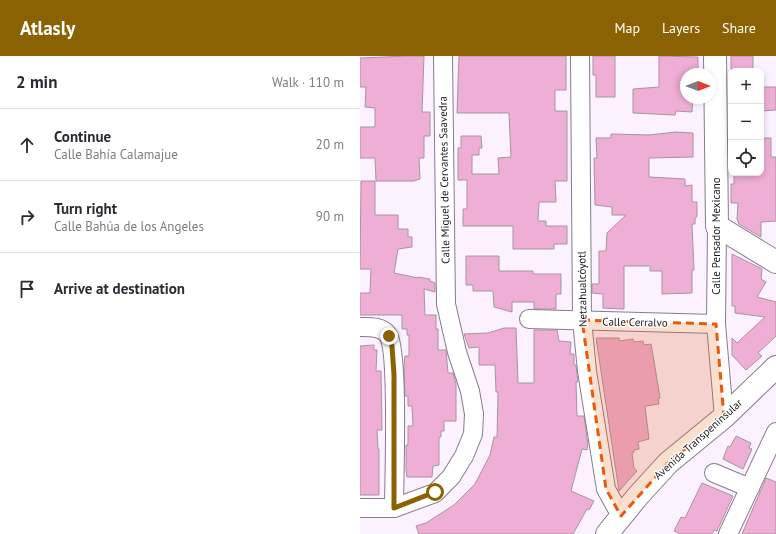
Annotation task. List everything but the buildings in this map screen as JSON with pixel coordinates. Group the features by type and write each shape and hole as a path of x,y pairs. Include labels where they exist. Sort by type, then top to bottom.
{"main road":[{"name":"Calle Pensador Mexicano","path":"715,56 717,226"},
{"path":"717,226 776,262"},
{"name":"Avenida Transpeninsular","path":"607,534 668,463 724,417 776,367"}],"street":[{"name":"Calle Miguel de Cervantes Saavedra","path":"394,508 435,492 451,477 464,456 473,434 474,414 470,391 457,352 446,304 443,56"},
{"name":"Netzahualcóyotl","path":"580,56 582,320 589,385 606,489 621,516"},
{"name":"Calle Pensador Mexicano","path":"717,226 716,324 724,417"},
{"name":"Calle Cerralvo","path":"529,319 716,324"},
{"path":"360,327 374,327 383,330 389,336 392,346 394,375 394,508 360,508"},
{"path":"728,534 776,432"},
{"path":"714,473 750,488"}],"highlighted area":[{"path":"582,320 716,324 724,417 668,463 621,516 606,489"}],"route":[{"path":"389,336 392,346 394,375 394,508 414,502 435,492"}]}
